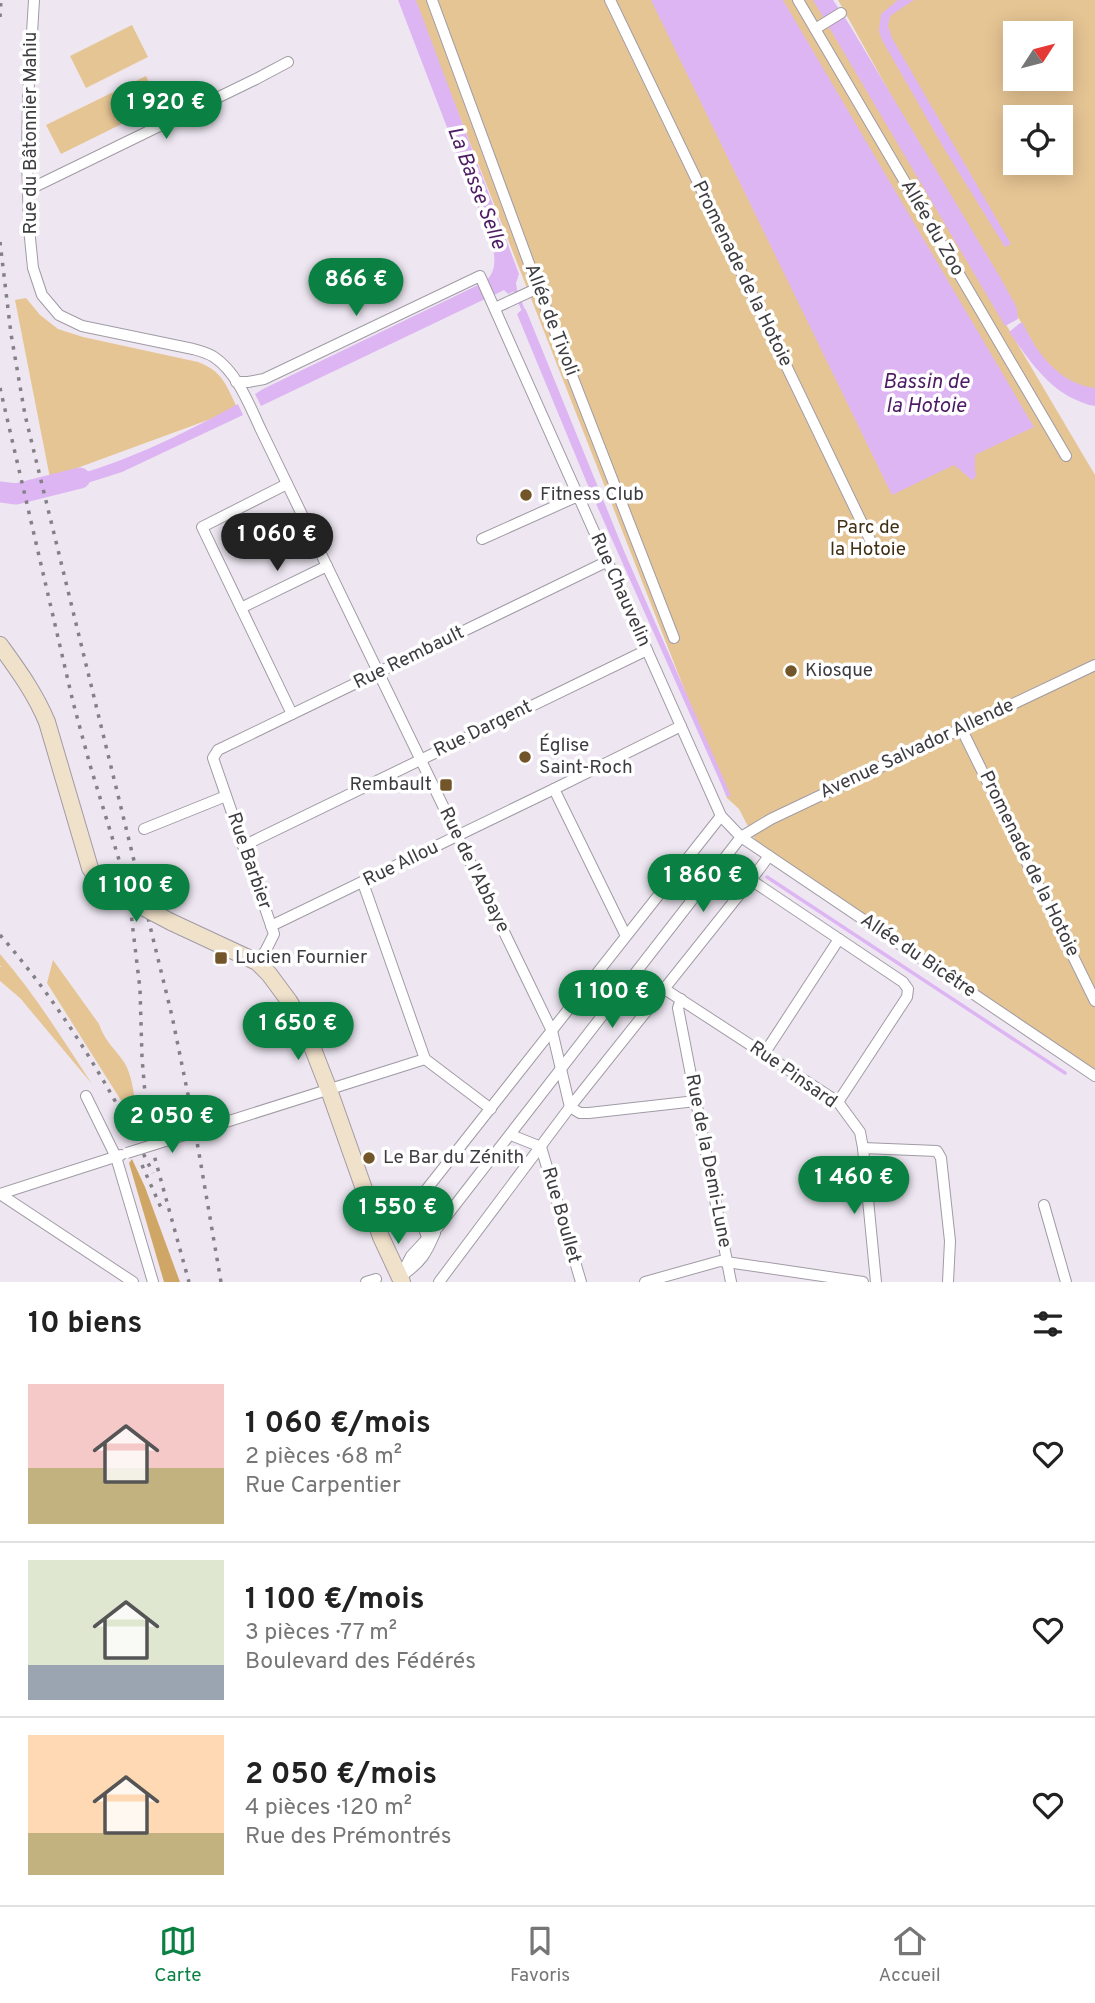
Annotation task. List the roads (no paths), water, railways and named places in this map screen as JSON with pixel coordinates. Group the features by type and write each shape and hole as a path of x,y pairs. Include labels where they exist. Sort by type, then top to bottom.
{"main road":[{"path":"0,645 32,689 40,705 90,868 98,880 118,894 171,922 257,962 289,1001 304,1026 381,1237 400,1280"}],"street":[{"name":"Rue du Bâtonnier Mahiu","path":"34,0 28,99 29,228 33,268 42,295 59,315 82,326 211,355 222,363 236,382"},
{"name":"Allée de Tivoli","path":"432,0 538,288 674,638"},
{"name":"Promenade de la Hotoie","path":"610,0 874,548"},
{"name":"Allée du Zoo","path":"798,0 1066,456"},
{"path":"815,29 841,13"},
{"path":"28,190 288,62"},
{"name":"Rue Chauvelin","path":"236,382 264,379 480,276 721,816 741,836"},
{"path":"493,303 538,288"},
{"name":"Rue de l'Abbaye","path":"236,382 552,1031 570,1107"},
{"path":"287,484 202,527 292,714"},
{"path":"482,539 578,496"},
{"name":"Rue Rembault","path":"213,758 218,750 608,561"},
{"path":"241,608 327,566"},
{"name":"Rue Dargent","path":"243,846 647,650"},
{"name":"Avenue Salvador Allende","path":"741,836 776,816 1095,664"},
{"name":"Rue Allou","path":"271,926 681,726"},
{"name":"Promenade de la Hotoie","path":"961,727 1095,1000"},
{"name":"Rue Barbier","path":"213,758 274,934 257,962"},
{"path":"554,789 626,936"},
{"path":"144,829 226,796"},
{"path":"427,1237 421,1220 411,1209 721,816"},
{"path":"400,1280 411,1256 438,1227 511,1135 741,836"},
{"name":"Allée du Bicêtre","path":"741,836 1095,1076"},
{"path":"439,1282 570,1107 769,856"},
{"path":"751,880 903,982 908,989 906,997 838,1102"},
{"path":"363,883 425,1059 491,1110"},
{"path":"764,1054 839,939"},
{"name":"Rue Pinsard","path":"663,988 838,1102 860,1132 876,1282"},
{"name":"Rue de la Demi-Lune","path":"681,999 678,1008 731,1282"},
{"path":"0,1194 425,1059"},
{"path":"86,1096 122,1155 153,1282"},
{"path":"570,1107 580,1113 589,1113 696,1101"},
{"path":"511,1135 541,1147"},
{"name":"Rue Boullet","path":"541,1147 581,1282"},
{"path":"863,1148 937,1151 941,1158 950,1241 948,1282"},
{"path":"0,1194 132,1282"},
{"path":"1044,1205 1066,1282"},
{"path":"400,1280 425,1256 438,1227"},
{"path":"645,1282 718,1262 863,1282"}],"water":[{"path":"398,0 416,0 519,274 517,290 508,294 504,290 494,295 487,280 494,265 493,247"},
{"name":"Bassin de la Hotoie","path":"651,0 783,0 1034,427 975,455 975,478 972,480 954,465 892,495"},
{"path":"813,0 833,0 849,24 1000,277 1017,308 1018,319 1005,326"},
{"path":"898,0 914,0 890,16 888,26 892,38 1011,244 1005,247 882,40 879,31 881,14"},
{"path":"478,285 485,299 261,406 255,394 263,389"},
{"path":"524,308 624,551 731,796 727,797 589,488 517,314"},
{"path":"1023,323 1042,356 1060,374 1095,388 1095,406 1064,393 1038,370 1009,332"},
{"path":"238,404 243,415 122,472 56,493 53,480 123,459"}],"waterway":[{"path":"514,287 524,312"},
{"name":"La Basse Selle","path":"0,492 16,494 80,478"},
{"path":"767,877 1065,1073"}],"railway":[{"path":"0,17 1,0"},
{"path":"0,242 11,334 25,415 172,1016 221,1282"},
{"path":"0,388 73,702 120,863 131,913 140,989 147,1116 154,1155 189,1282"},
{"path":"0,935 65,1019 120,1110 153,1173"},
{"path":"142,1165 162,1210"}],"place":[{"name":"Fitness Club","path":"526,495"},
{"name":"Kiosque","path":"791,671"},
{"name":"Église Saint-Roch","path":"525,757"},
{"name":"Rembault","path":"446,785"},
{"name":"Lucien Fournier","path":"221,958"},
{"name":"Le Bar du Zénith","path":"369,1158"}],"park label":[{"name":"Parc de la Hotoie","path":"868,539"}]}
